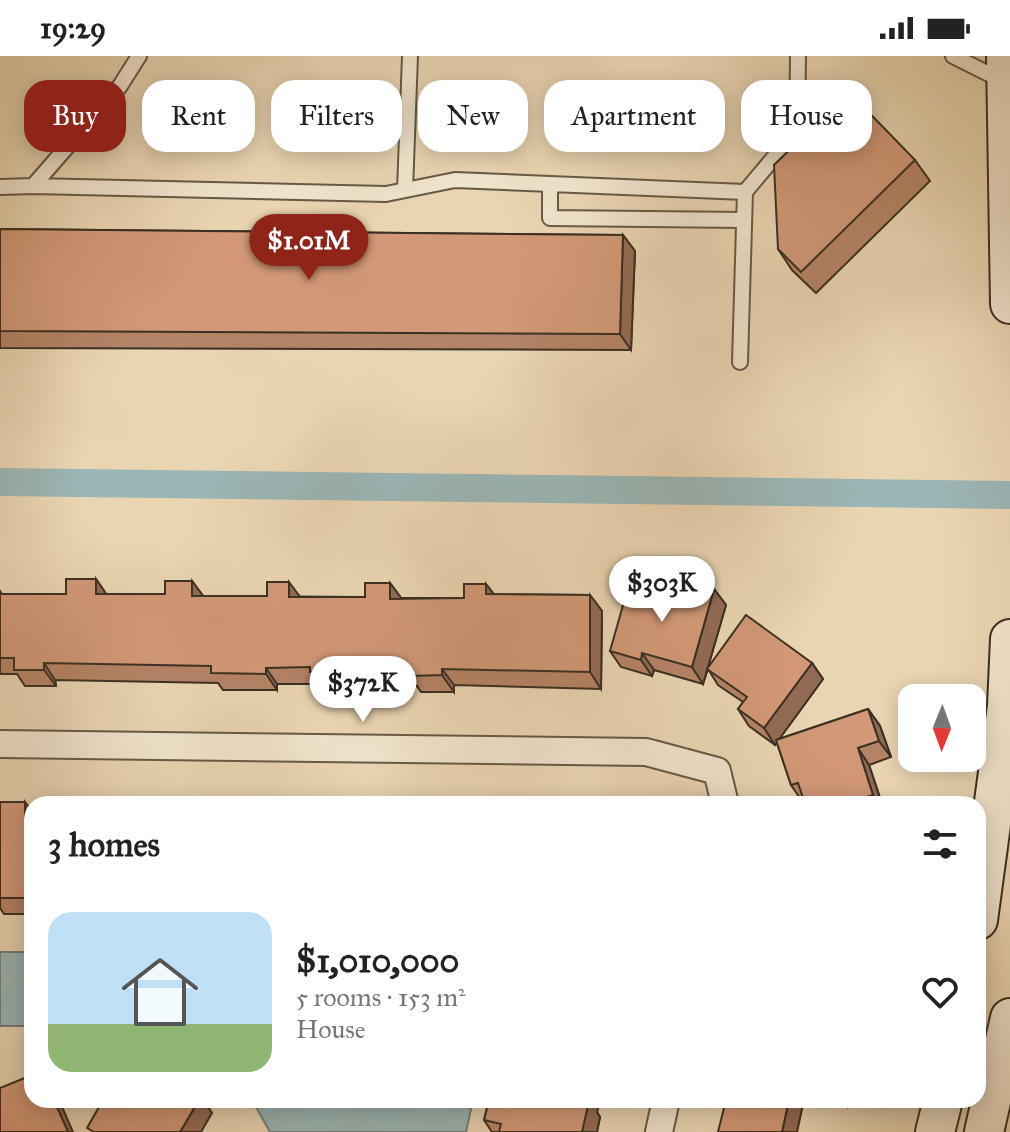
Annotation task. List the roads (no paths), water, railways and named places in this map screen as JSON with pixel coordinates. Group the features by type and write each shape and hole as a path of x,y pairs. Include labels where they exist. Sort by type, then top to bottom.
{"main road":[{"path":"1006,69 1010,304"},
{"path":"986,861 1007,706 1010,639"},
{"path":"984,1132 1010,1018"},
{"path":"935,1132 941,1108"}],"street":[{"path":"0,744 646,752 717,771 723,796"},
{"path":"659,1132 664,1108"}],"lane":[{"path":"33,186 120,86 139,56"},
{"path":"405,190 410,56"},
{"path":"740,362 745,192 797,130 798,56"},
{"path":"953,56 1006,69"},
{"path":"0,187 386,194 455,180 745,192"},
{"path":"550,184 550,218 744,220"}],"water":[{"path":"0,952 24,952 24,1026 0,1026"},
{"path":"256,1108 471,1108 466,1132 270,1132"}],"waterway":[{"path":"0,482 1010,495"}]}
